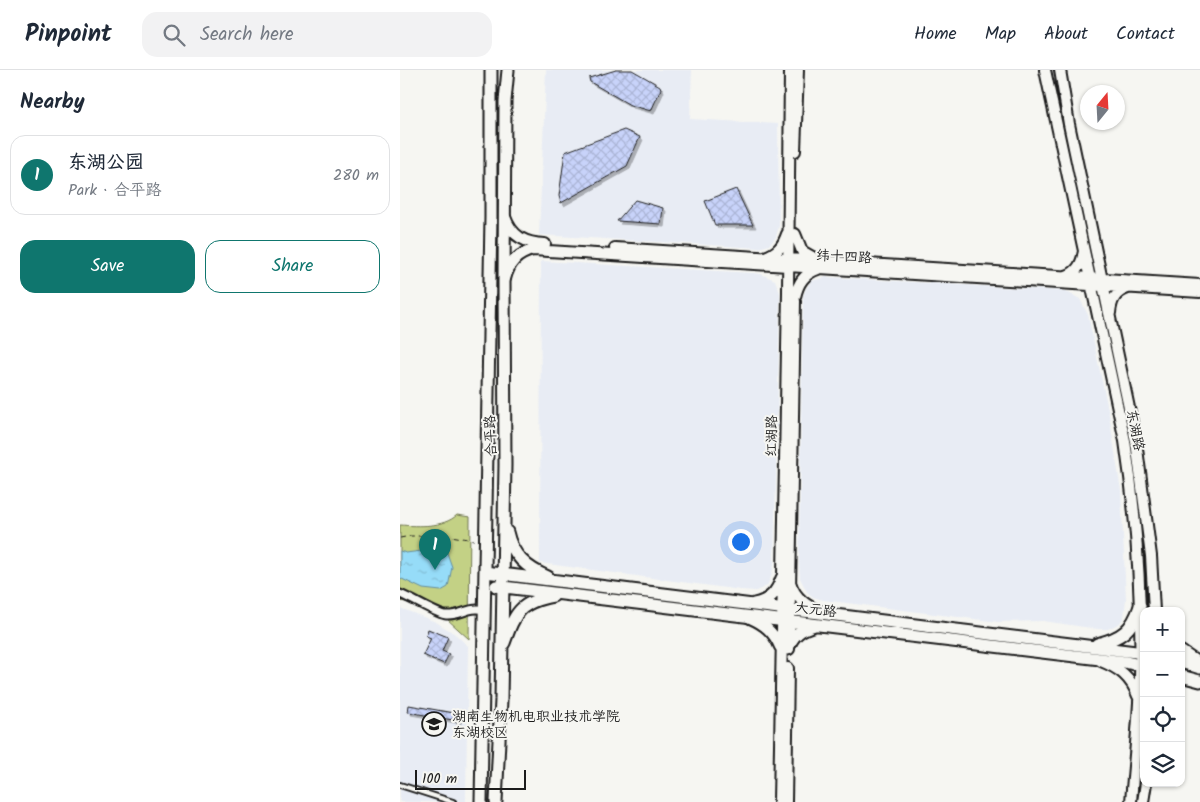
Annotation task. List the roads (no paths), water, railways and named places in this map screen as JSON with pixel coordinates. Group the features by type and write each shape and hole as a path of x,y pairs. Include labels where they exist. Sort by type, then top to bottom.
{"main road":[{"name":"合平路","path":"481,802 491,217 491,70"},
{"name":"合平路","path":"497,799 506,465 504,213 505,101 508,70"},
{"name":"红湖路","path":"786,802 785,615 792,295 790,70"},
{"name":"红湖路","path":"792,230 798,70"},
{"name":"东湖路","path":"1046,70 1125,441 1149,607"},
{"name":"东湖路","path":"1060,70 1069,124 1136,441 1151,556 1149,607"},
{"name":"纬十四路","path":"504,213 514,234 526,242 534,243 762,261 1091,281 1200,292"},
{"path":"792,230 802,251 823,265 805,276 792,295 779,273 762,261 782,246 792,230"},
{"path":"1084,248 1079,268 1070,274 1066,280 1082,290 1097,312"},
{"name":"纬十四路","path":"504,282 510,265 516,257 524,252 533,250 762,261"},
{"path":"1097,258 1110,274 1129,284 1116,295 1111,306 1110,319"},
{"name":"纬十四路","path":"1129,284 1200,285"},
{"path":"504,518 511,546 525,565 563,588"},
{"name":"大元路","path":"485,578 745,616 827,614 1140,652"},
{"path":"750,604 770,598 786,578 803,602 827,614"},
{"name":"大元路","path":"563,588 750,604 823,625 1140,665"},
{"path":"501,652 513,620 519,610 537,599 563,588"},
{"path":"1090,645 1114,639 1124,634 1136,617 1140,615"},
{"path":"745,616 759,622 772,632 785,652 795,635 800,631 807,627 823,625"},
{"name":"红湖路","path":"779,802 785,652"},
{"path":"1182,652 1200,666"},
{"path":"1088,657 1123,673 1131,680 1139,700"},
{"path":"1185,663 1200,666"},
{"path":"1185,677 1200,682"},
{"path":"1185,684 1200,682"},
{"name":"东湖路","path":"1140,688 1140,710"},
{"name":"东湖路","path":"1131,802 1140,727"},
{"path":"1143,802 1145,787"}],"street":[{"path":"400,594 445,615 456,614 472,608 484,610"}],"lane":[{"path":"400,786 453,802"}],"water":[{"path":"446,550 452,567 448,587 441,591 423,589 400,578 400,551 406,553"}],"place":[{"name":"东湖公园","path":"435,570"},
{"name":"湖南生物机电职业技术学院 东湖校区","path":"434,724"}]}
